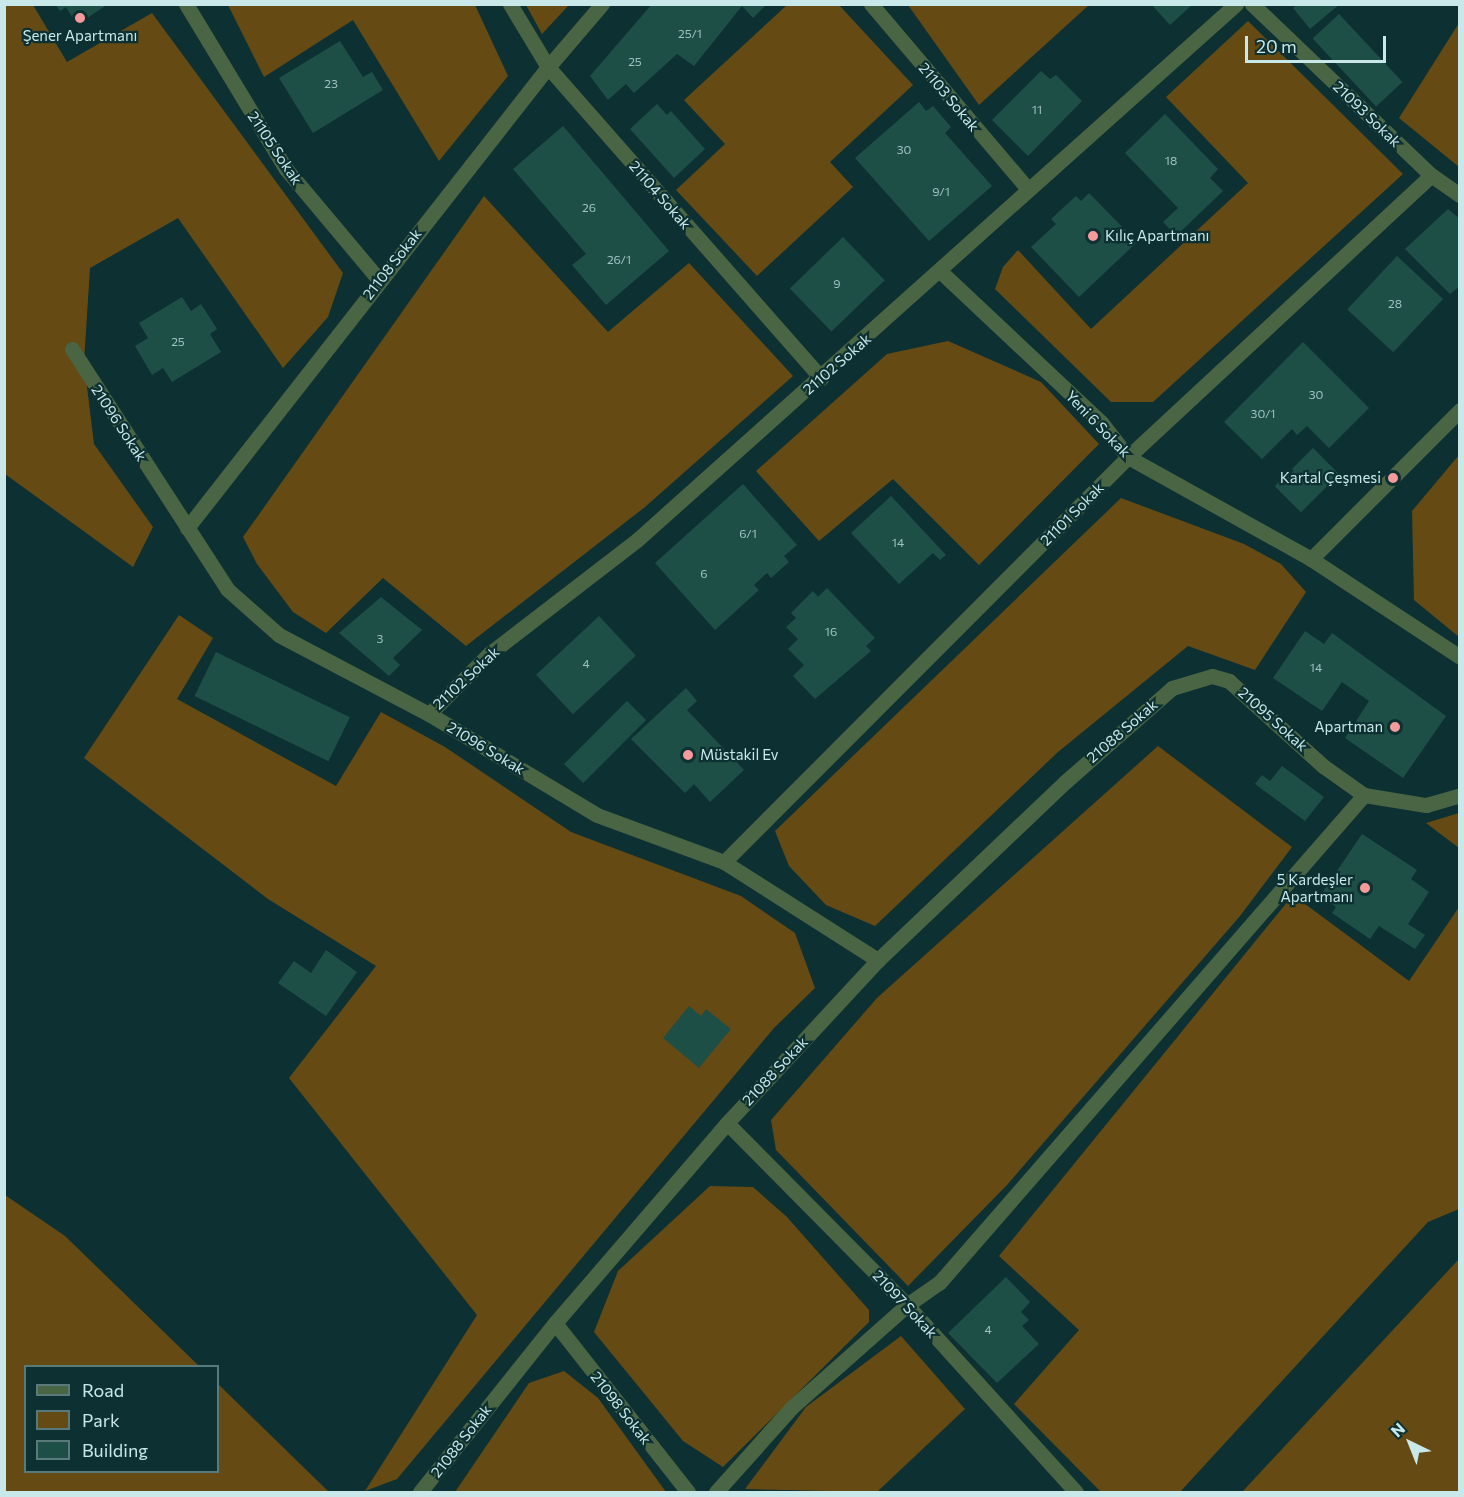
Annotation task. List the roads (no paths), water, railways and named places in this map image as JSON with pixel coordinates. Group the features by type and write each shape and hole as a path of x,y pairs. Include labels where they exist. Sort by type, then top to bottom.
{"street":[{"name":"21105 Sokak","path":"186,4 286,169 380,280"},
{"name":"21104 Sokak","path":"510,4 548,67 821,378"},
{"name":"21108 Sokak","path":"187,528 548,67 602,4"},
{"name":"21103 Sokak","path":"871,4 1028,189"},
{"name":"21102 Sokak","path":"429,714 489,654 637,540 941,272 1028,189 1236,4"},
{"name":"21093 Sokak","path":"1252,4 1431,176 1460,195"},
{"name":"21101 Sokak","path":"724,862 1128,457 1431,176"},
{"name":"Yeni 6 Sokak","path":"941,272 1101,422 1128,457 1311,559 1460,657"},
{"name":"21096 Sokak","path":"72,349 226,589 279,635 429,714 597,815 724,862 878,960"},
{"path":"1311,559 1460,410"},
{"name":"21095 Sokak","path":"1172,688 1212,676 1229,681 1323,766 1364,795"},
{"name":"21088 Sokak","path":"420,1492 555,1323 727,1123 878,960 1065,782 1172,688"},
{"path":"716,1492 791,1408 907,1305 939,1283 1364,795 1426,805 1460,795"},
{"name":"21097 Sokak","path":"727,1123 907,1305 1076,1492"},
{"name":"21098 Sokak","path":"555,1323 688,1492"}],"place":[{"name":"Şener Apartmanı","path":"80,18"},
{"name":"Kılıç Apartmanı","path":"1093,236"},
{"name":"Kartal Çeşmesi","path":"1393,478"},
{"name":"Apartman","path":"1395,727"},
{"name":"Müstakil Ev","path":"688,755"},
{"name":"5 Kardeşler Apartmanı","path":"1365,888"}]}
